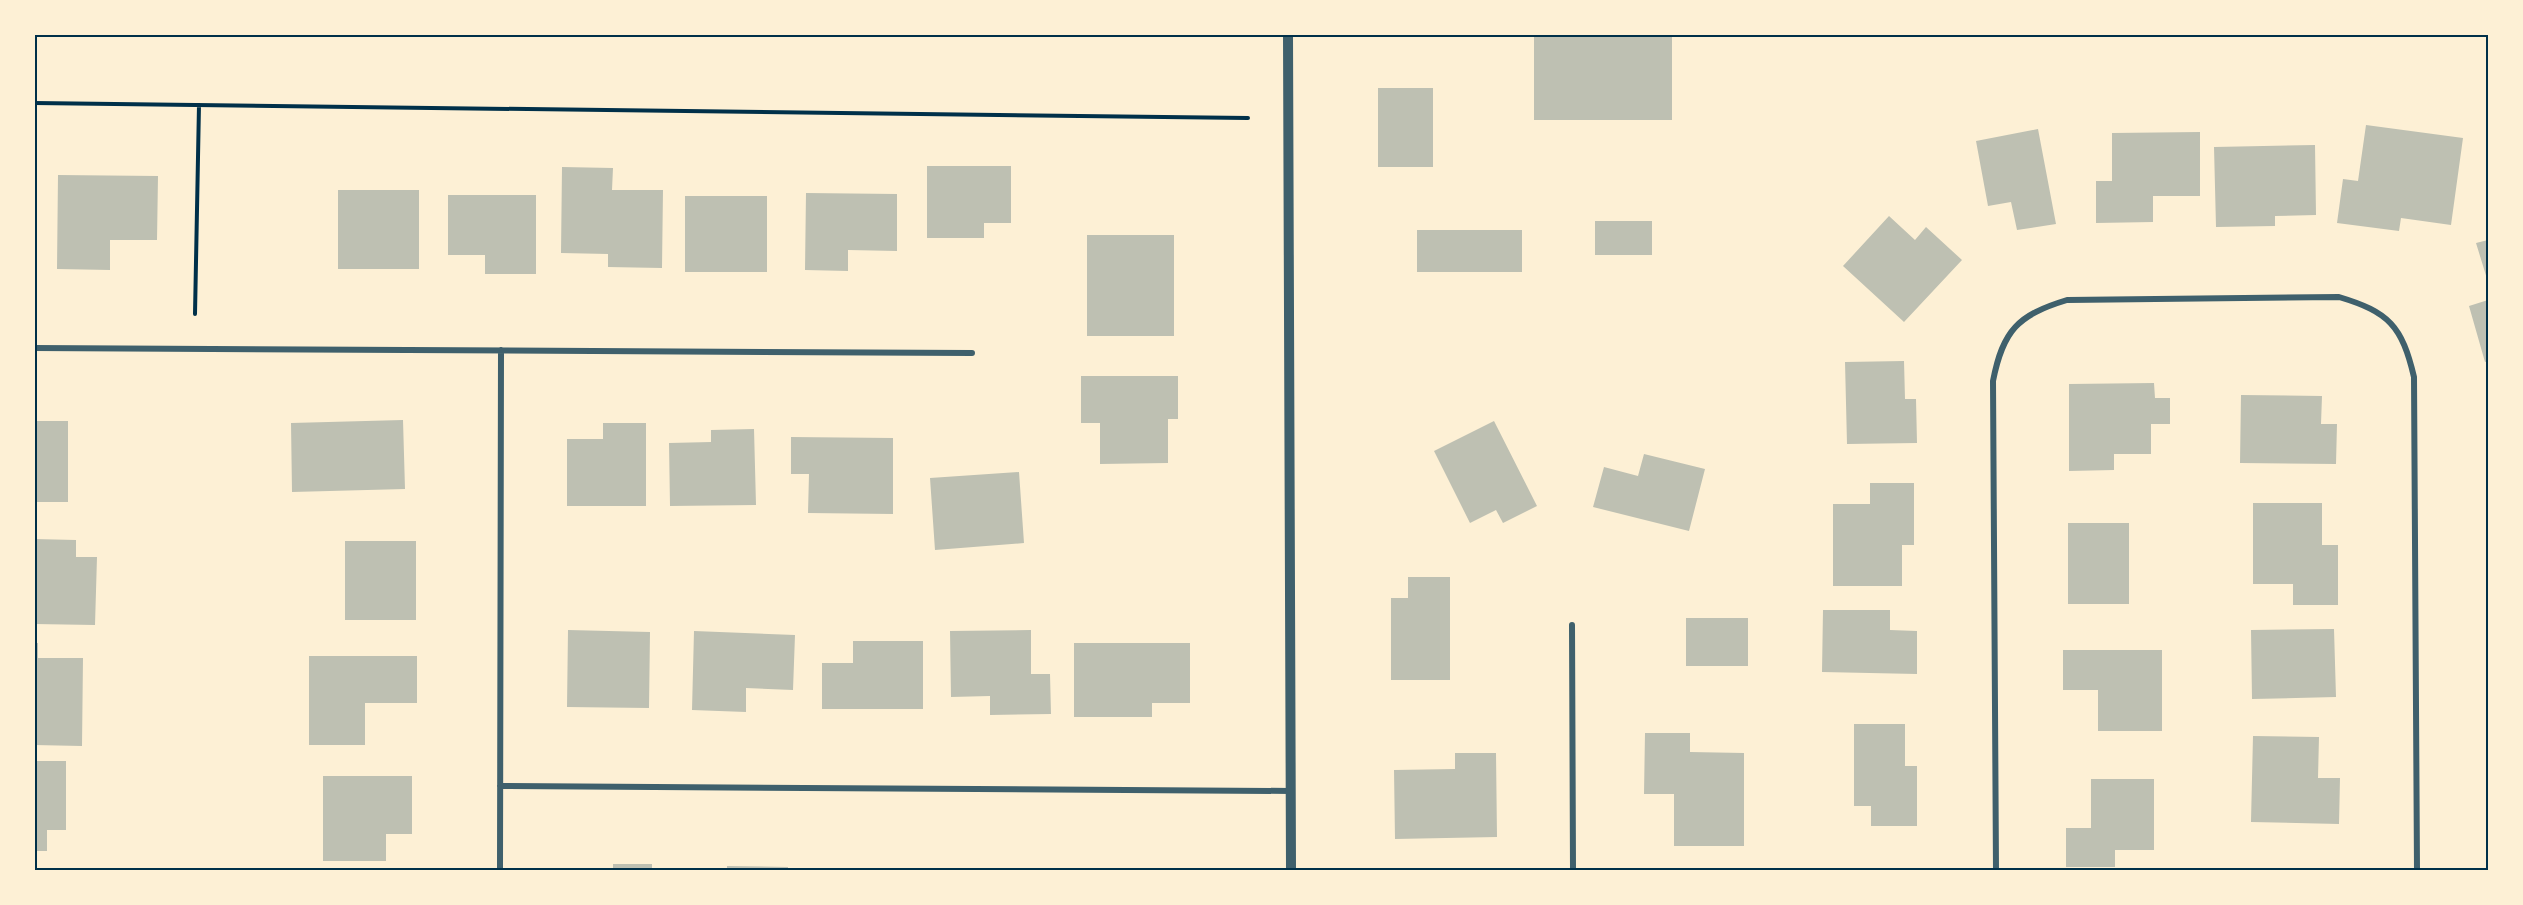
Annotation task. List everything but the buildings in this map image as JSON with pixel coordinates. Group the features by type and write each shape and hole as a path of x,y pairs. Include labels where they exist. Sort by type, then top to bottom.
{"street":[{"path":"1288,34 1291,870"},
{"path":"1996,870 1993,381 1998,354 2011,330 2038,309 2067,300 2339,297 2368,306 2392,323 2408,350 2414,377 2417,870"},
{"path":"34,348 972,353"},
{"path":"500,870 501,350"},
{"path":"1572,626 1574,870"},
{"path":"500,786 1291,791"}],"path":[{"path":"34,103 1248,118"},
{"path":"195,314 199,105"}]}
